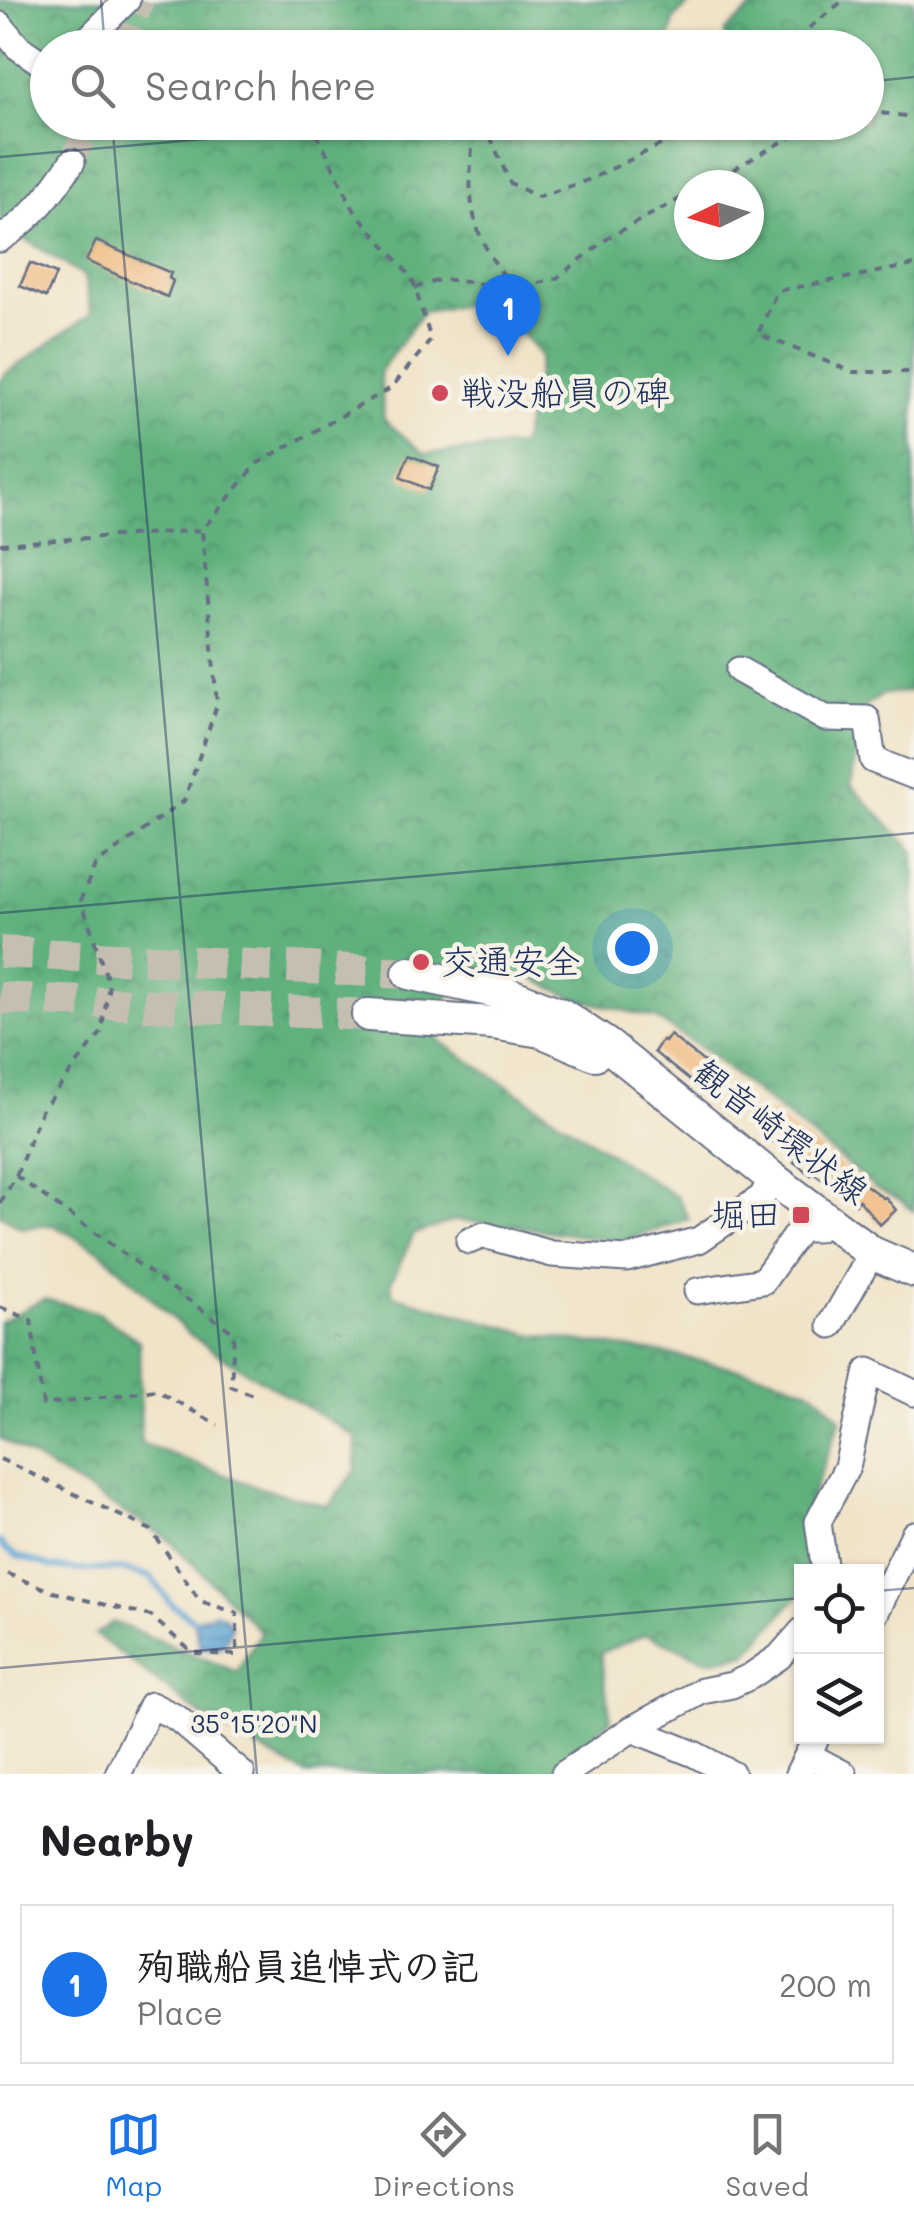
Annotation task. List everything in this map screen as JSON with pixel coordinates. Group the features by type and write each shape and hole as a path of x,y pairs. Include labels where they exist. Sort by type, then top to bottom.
{"main road":[{"name":"観音崎環状線","path":"409,973 508,994 562,1015 607,1044 772,1178 872,1252 914,1271"},
{"name":"観音崎環状線","path":"368,1016 493,1023 541,1031 653,1082"}],"street":[{"path":"97,30 127,0"},
{"path":"0,25 18,48 30,56"},
{"path":"0,239 47,199 72,162"},
{"path":"739,670 825,718 866,719 872,760 914,776"},
{"path":"469,1241 484,1235 552,1254 628,1259 699,1240 762,1197 772,1178"},
{"path":"698,1290 763,1281 800,1228 817,1229 825,1217"},
{"path":"831,1325 872,1252"},
{"path":"824,1564 818,1522 847,1467 868,1371 914,1392"},
{"path":"884,1596 914,1534"},
{"path":"564,1774 632,1729 702,1691 732,1685 751,1676 779,1657 794,1640"},
{"path":"118,1774 150,1705 176,1718 233,1771"},
{"path":"632,1729 689,1764 732,1774"},
{"path":"808,1755 844,1774"}],"path":[{"path":"806,30 844,0"},
{"path":"884,113 914,117"},
{"path":"0,1203 16,1176 41,1111 101,1033 109,985 81,899 96,864 184,801 217,705 202,530 258,463 391,388 431,340 412,278 354,210 320,140"},
{"path":"473,140 470,205 480,241 515,289"},
{"path":"492,140 510,183 538,198 590,179 670,140"},
{"path":"732,170 787,140"},
{"path":"415,288 442,279 477,283 503,293 558,278 611,236 674,202"},
{"path":"914,265 777,291 758,334 853,372 914,372"},
{"path":"0,544 202,530"},
{"path":"16,1176 234,1333 231,1386 256,1396"},
{"path":"0,1307 31,1320 44,1405 156,1390 218,1425"},
{"path":"0,1459 151,1530 200,1601 237,1613 237,1655 193,1653 151,1616 53,1592 0,1571"}],"green space":[{"path":"0,0 694,0 675,17 671,30 30,30 30,140 884,140 884,30 726,30 762,0 914,0 914,691 883,694 863,709 851,786 914,851 914,1211 877,1189 708,1053 655,1018 574,998 528,976 455,971 438,1040 678,1198 689,1219 621,1242 456,1220 414,1234 391,1282 393,1295 533,1335 663,1353 768,1375 814,1391 841,1419 809,1504 806,1564 794,1564 794,1601 747,1654 708,1661 646,1634 600,1653 611,1720 550,1774 305,1774 206,1719 95,1634 113,1622 237,1672 261,1632 168,1539 0,1438 0,1322 44,1299 96,1312 139,1341 141,1443 257,1487 328,1506 356,1470 356,1437 188,1333 102,1252 53,1225 21,1228 0,1214 0,384 5,374 91,314 84,276 26,240 0,238","holes":["494,299 541,357 521,446 425,454 384,420 380,371 423,312"]}],"water":[{"path":"215,1612 226,1617 231,1627 227,1640 220,1648 200,1648 194,1620"}],"building":[{"path":"96,241 171,273 169,278 173,281 167,297 86,261"},
{"path":"30,263 56,274 46,297 20,286"},
{"path":"409,455 439,467 429,490 400,477"},
{"path":"670,1035 709,1066 694,1084 654,1052"},
{"path":"770,1112 885,1197 896,1210 880,1225 859,1200 856,1204 794,1162 797,1159 763,1134 765,1131 759,1126"}],"waterway":[{"path":"0,1542 17,1556 52,1567 120,1569 151,1577 171,1604 194,1620"}],"tunnel":[{"path":"130,30 142,0"},
{"path":"72,162 81,140"},
{"path":"0,952 409,973"},
{"path":"0,998 368,1015"}],"place":[{"name":"殉職船員追悼式の記","path":"508,356"},
{"name":"戦没船員の碑","path":"440,393"},
{"name":"交通安全","path":"421,962"},
{"name":"堀田","path":"801,1215"}]}
